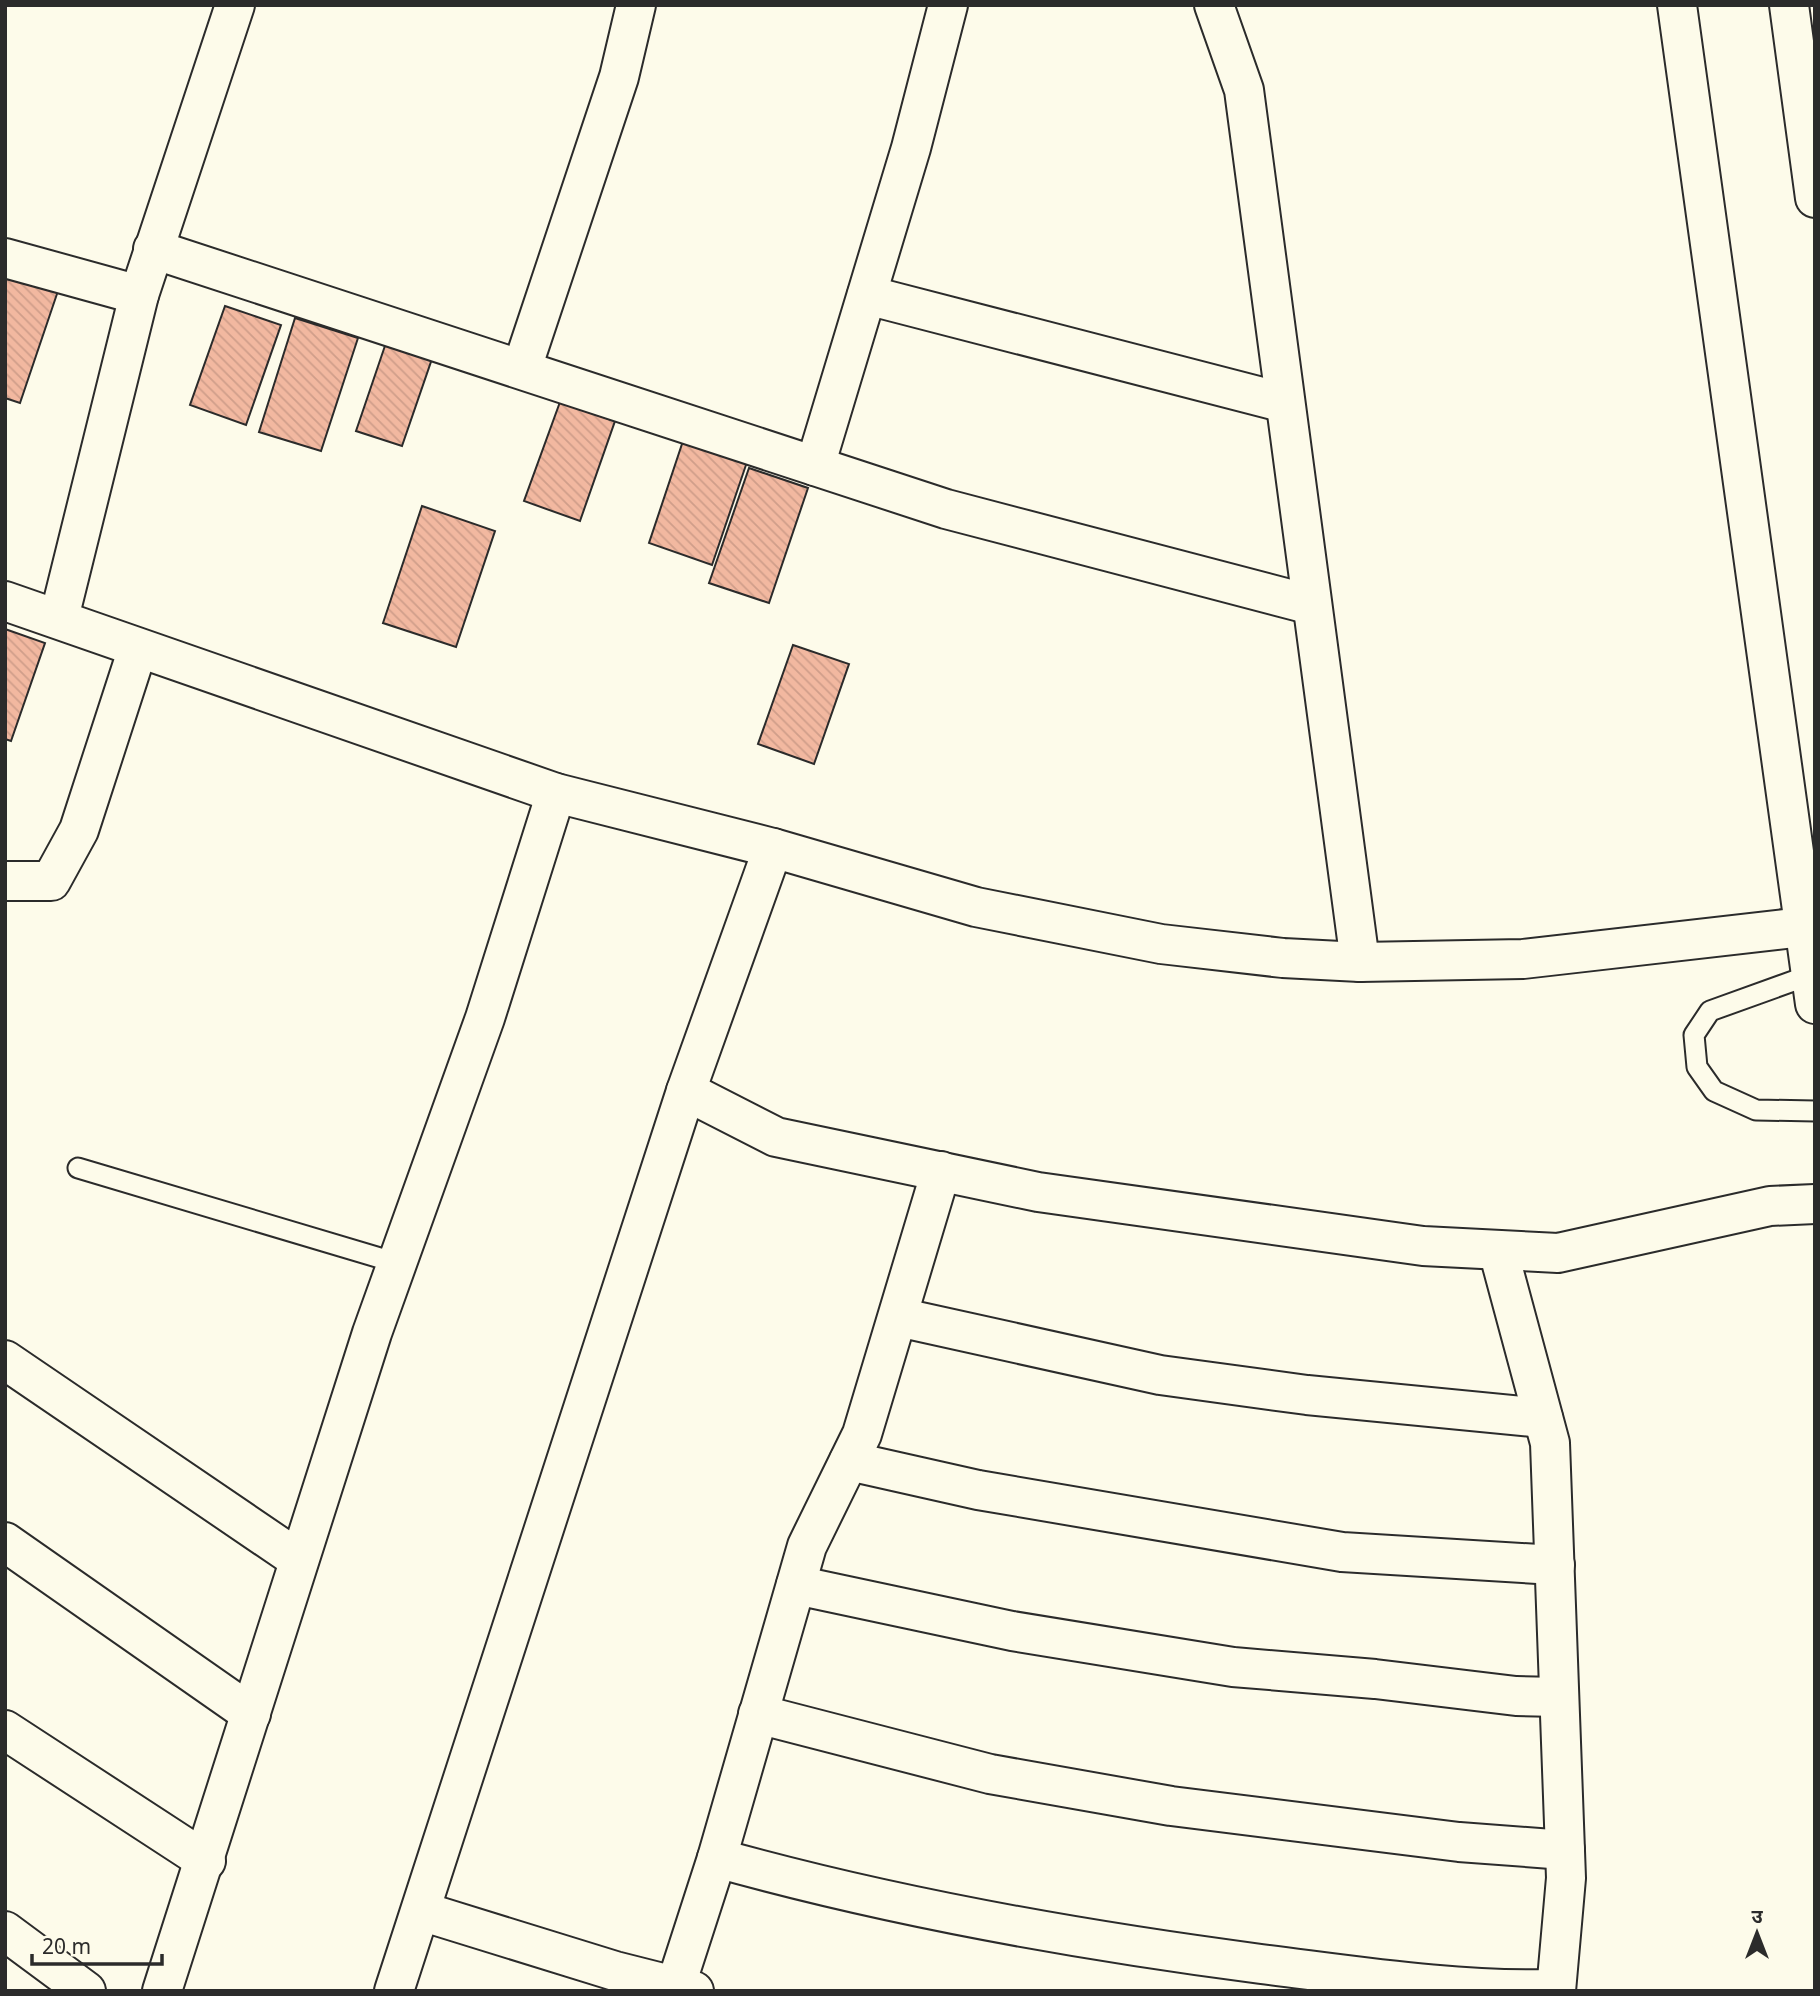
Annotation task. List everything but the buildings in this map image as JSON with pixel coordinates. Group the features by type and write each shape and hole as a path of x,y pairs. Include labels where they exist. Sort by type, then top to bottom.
{"street":[{"path":"59,618 139,295 235,5"},
{"path":"522,368 619,77 636,5"},
{"path":"816,466 911,148 948,5"},
{"path":"1214,5 1244,90 1360,962"},
{"path":"1677,5 1812,990"},
{"path":"1798,14 1813,174"},
{"path":"153,249 946,509 1312,605"},
{"path":"5,258 139,295"},
{"path":"867,295 1285,403"},
{"path":"5,601 556,793 773,848 976,907 1161,944 1283,958 1360,962 1523,959 1802,927"},
{"path":"5,881 51,881 79,830 138,648"},
{"path":"162,1991 206,1861 299,1560 397,1263 485,1018 556,793"},
{"path":"394,1991 686,1091 773,848"},
{"path":"686,1091 776,1137 1038,1192 1409,1244 1558,1252 1770,1206 1815,1204"},
{"path":"421,1911 682,1989 807,1546 862,1434 941,1171"},
{"path":"717,1858 818,1886 1093,1942 1321,1972 1514,1990 1556,1990 1565,1850 1550,1443 1498,1250"},
{"path":"898,1317 1160,1376 1333,1398 1543,1418"},
{"path":"5,1360 299,1560"},
{"path":"849,1461 978,1490 1342,1552 1555,1565"},
{"path":"5,1542 251,1714"},
{"path":"796,1585 1012,1631 1220,1665 1375,1679 1516,1696 1559,1697"},
{"path":"758,1714 990,1774 1171,1806 1458,1842 1565,1850"},
{"path":"5,1730 206,1861"},
{"path":"5,1931 86,1991"}],"lane":[{"path":"1812,990 1710,1011 1695,1035 1697,1067 1714,1091 1756,1110 1815,1111"},
{"path":"78,1168 397,1263"}]}
